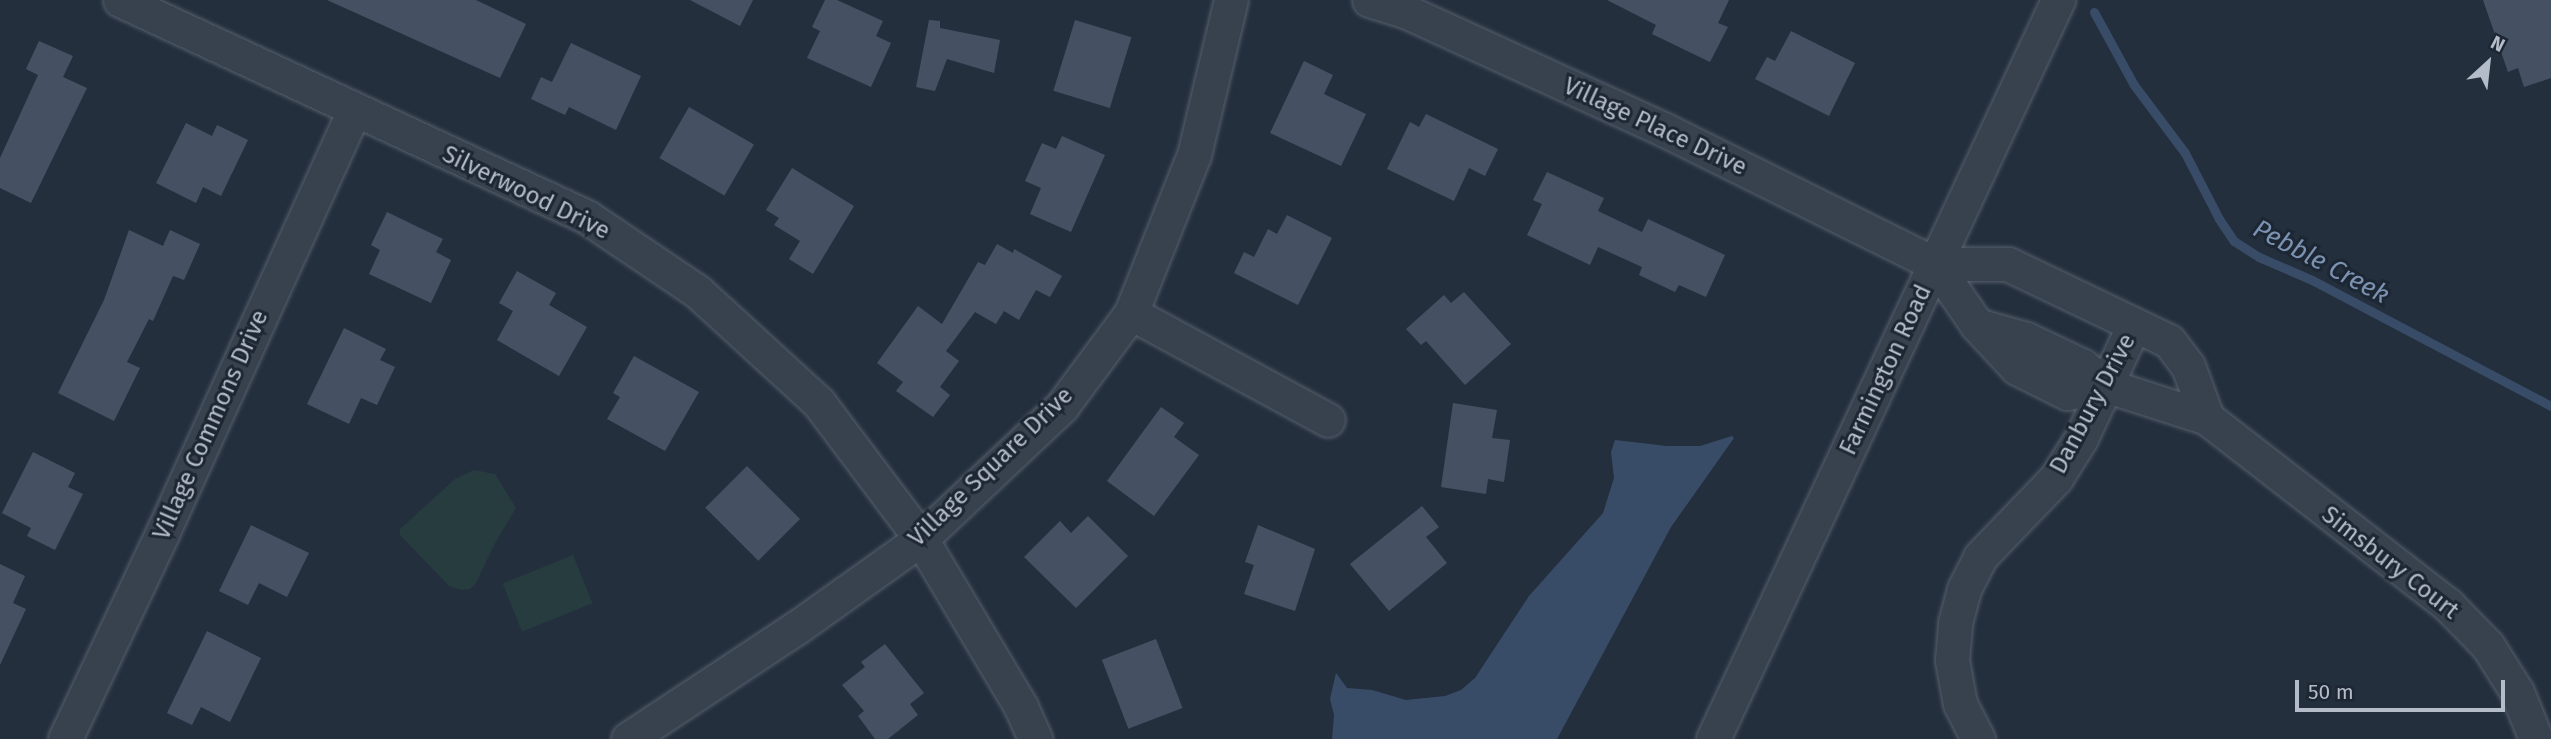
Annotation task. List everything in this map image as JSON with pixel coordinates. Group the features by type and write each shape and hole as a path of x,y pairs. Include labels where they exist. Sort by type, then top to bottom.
{"street":[{"name":"Silverwood Drive","path":"120,0 587,217 698,292 818,403 921,538 1021,707 1035,739"},
{"name":"Village Square Drive","path":"628,739 796,628 921,538 1062,406 1131,313 1194,155 1231,0"},
{"name":"Village Place Drive","path":"1369,0 1405,11 1665,130 1935,264"},
{"name":"Farmington Road","path":"1713,739 2058,0"},
{"name":"Village Commons Drive","path":"65,739 161,536 355,110"},
{"path":"1935,264 2008,264 2169,341 2188,366 2207,418"},
{"name":"Simsbury Court","path":"1935,264 1977,325 2017,368 2067,393 2105,385 2207,418 2448,605 2488,646 2517,692 2536,739"},
{"path":"1131,313 1328,421"},
{"name":"Danbury Drive","path":"1978,739 1960,704 1952,660 1955,623 1964,589 1980,557 2056,478 2081,438 2134,325"}],"green space":[{"path":"474,470 495,474 516,508 476,583 470,589 461,590 449,586 400,535 400,529 455,479"},
{"path":"573,555 592,603 522,632 503,583"}],"water":[{"path":"1732,436 1734,438 1671,527 1557,739 1332,739 1334,715 1330,699 1336,673 1347,688 1372,690 1406,700 1445,696 1461,690 1475,678 1529,596 1603,513 1614,478 1611,452 1615,440 1667,446 1700,446"}],"building":[{"path":"327,0 476,0 526,24 500,78"},
{"path":"690,0 753,0 740,26"},
{"path":"825,0 837,0 883,21 876,36 891,43 871,87 807,58 820,31 812,27"},
{"path":"1607,0 1729,0 1718,23 1728,27 1710,62 1652,34 1656,25"},
{"path":"2483,0 2551,0 2551,78 2524,87 2518,68 2508,72"},
{"path":"929,20 940,21 940,28 1000,40 994,73 947,59 935,91 916,87"},
{"path":"1075,20 1131,37 1110,108 1053,91"},
{"path":"1791,31 1855,63 1829,116 1755,79 1767,57 1775,61"},
{"path":"39,41 73,56 63,77 87,88 31,203 0,188 0,158 38,75 26,69"},
{"path":"571,43 641,76 616,130 569,107 565,115 531,99 541,77 552,82"},
{"path":"1304,61 1333,75 1324,94 1366,114 1341,166 1270,133"},
{"path":"689,107 754,144 724,196 660,158"},
{"path":"1426,114 1498,149 1485,176 1469,168 1454,201 1387,169 1410,122 1419,127"},
{"path":"186,123 212,136 217,125 248,140 221,196 203,187 196,203 156,183"},
{"path":"1062,136 1105,155 1071,232 1030,214 1041,188 1025,181 1042,143 1056,149"},
{"path":"792,168 854,206 813,274 789,259 800,241 774,225 779,218 766,210"},
{"path":"1547,172 1604,198 1598,211 1642,232 1648,219 1725,255 1706,297 1679,285 1675,292 1639,275 1642,267 1598,247 1590,265 1527,235 1542,204 1533,200"},
{"path":"387,212 443,239 436,252 451,260 431,303 369,274 380,250 371,245"},
{"path":"1287,215 1332,238 1298,305 1234,273 1244,252 1254,257 1268,229 1277,234"},
{"path":"129,230 163,246 170,230 200,244 184,280 173,276 153,321 149,319 127,362 140,368 114,421 58,393 104,300"},
{"path":"997,244 1013,253 1014,249 1062,276 1050,297 1036,290 1019,320 1004,311 996,324 975,312 946,351 959,361 940,387 950,395 933,417 896,391 903,382 877,363 918,306 942,324 978,262 985,265"},
{"path":"517,271 556,293 549,305 587,327 559,376 497,340 513,311 499,303"},
{"path":"1464,292 1511,344 1465,385 1426,341 1421,345 1406,329 1444,295 1451,303"},
{"path":"344,328 386,349 380,360 395,367 377,405 361,398 349,424 307,404"},
{"path":"634,356 699,392 665,451 607,419 620,397 613,393"},
{"path":"1453,403 1497,410 1492,438 1510,440 1504,482 1488,479 1486,494 1441,487"},
{"path":"1161,407 1184,423 1174,437 1199,455 1154,516 1107,481"},
{"path":"33,452 75,473 68,487 83,494 55,550 27,536 31,528 2,513"},
{"path":"747,466 800,519 758,561 705,508"},
{"path":"1422,506 1439,527 1426,537 1447,563 1389,611 1350,564"},
{"path":"1088,516 1128,556 1076,608 1024,557 1060,521 1071,533"},
{"path":"251,525 309,553 287,597 259,583 248,605 219,591"},
{"path":"1258,525 1315,549 1295,611 1244,594 1254,565 1245,562"},
{"path":"0,564 25,576 13,603 26,609 0,665"},
{"path":"207,631 261,658 230,722 201,707 192,725 167,713"},
{"path":"1156,639 1183,708 1128,729 1102,660"},
{"path":"885,644 924,693 910,704 918,715 888,739 875,739 858,716 864,711 842,685 865,667 861,662"}],"waterway":[{"name":"Pebble Creek","path":"2094,12 2134,85 2185,153 2219,219 2234,241 2259,257 2312,280 2551,406"}]}
